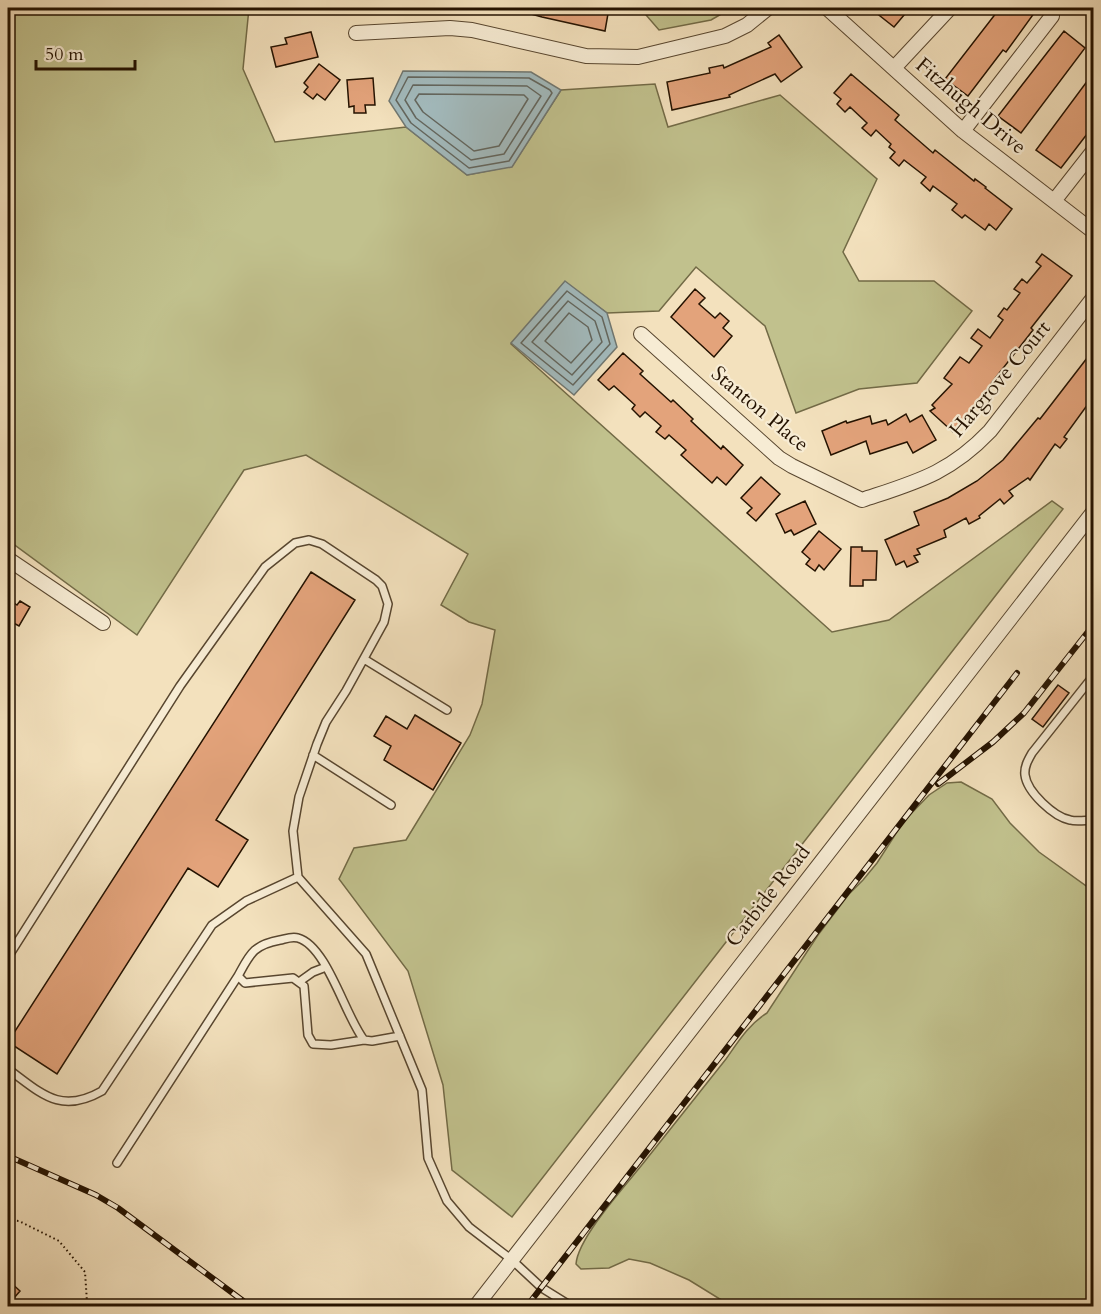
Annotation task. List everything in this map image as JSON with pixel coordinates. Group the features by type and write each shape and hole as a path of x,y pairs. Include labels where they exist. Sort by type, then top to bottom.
{"street":[{"path":"356,33 450,28 472,30 586,56 638,57 725,36 747,25 768,8"},
{"name":"Fitzhugh Drive","path":"827,8 963,131 1094,232"},
{"path":"894,68 950,8"},
{"path":"963,131 1052,16"},
{"path":"1054,201 1094,150"},
{"name":"Hargrove Court","path":"862,500 925,479 972,451 1094,297"},
{"name":"Stanton Place","path":"642,334 779,458 862,500"},
{"name":"Carbide Road","path":"476,1306 1094,511"},
{"path":"8,559 103,623"}],"lane":[{"path":"8,957 180,686 266,567 295,543 309,540 322,544 376,580 382,586 388,604 384,622 327,722 313,754 299,797 293,831 298,877 366,954 422,1090 428,1158 447,1201 469,1227 512,1260 542,1288 571,1306"},
{"path":"364,659 447,710"},
{"path":"1094,675 1032,753 1024,774 1029,789 1055,813 1069,820 1094,820"},
{"path":"313,754 391,805"},
{"path":"8,1069 50,1099 67,1102 86,1100 102,1091 212,925 246,901 298,877"},
{"path":"117,1163 238,976 251,952 264,943 296,937 309,943 326,967 364,1040"},
{"path":"299,982 313,972 326,967"},
{"path":"238,976 245,983 293,978 304,986 308,1035 314,1044 331,1045 400,1036"}],"path":[{"path":"8,1220 20,1221 59,1241 85,1272 87,1302 85,1306"}],"green space":[{"path":"21,8 249,8 243,69 275,142 406,127 467,175 512,166 561,90 655,84 668,127 780,95 877,179 843,252 859,281 934,281 972,311 917,383 859,389 796,413 765,326 696,267 659,311 607,313 565,282 511,344 832,632 889,620 1052,501 1063,509 512,1217 452,1170 443,1085 408,971 339,879 354,848 406,840 470,735 482,704 495,630 469,622 441,605 468,554 306,455 244,470 137,635 8,540 8,20"},
{"path":"640,8 732,8 711,20 659,30"},
{"path":"961,782 992,799 1010,823 1039,852 1093,891 1093,1306 731,1306 689,1280 650,1263 629,1259 609,1268 581,1269 576,1264 579,1253 594,1226 744,1034 767,1013 818,935 849,894 877,863 904,821 929,795 947,783"}],"water":[{"path":"403,71 531,72 561,90 512,167 467,175 406,127 389,101"},
{"path":"565,281 607,313 617,347 574,395 511,343"}],"building":[{"path":"521,8 609,8 605,31 520,11"},
{"path":"870,8 910,8 894,27"},
{"path":"1000,8 1030,8 1035,12 1006,52 1003,50 968,96 945,79"},
{"path":"1064,31 1085,48 1021,133 998,116"},
{"path":"311,32 318,57 276,67 271,47 287,44 285,38"},
{"path":"779,35 802,67 781,82 775,74 729,95 730,97 672,110 667,82 710,73 709,68 723,65 724,68 771,47 768,43"},
{"path":"319,64 340,80 325,100 317,94 313,99 304,92 308,87 304,83"},
{"path":"1094,72 1094,125 1061,168 1036,150"},
{"path":"851,74 899,115 895,120 933,153 935,150 1012,209 996,230 989,224 985,230 965,215 962,218 952,210 957,204 933,186 930,191 921,183 926,177 904,160 899,166 890,158 895,152 889,147 891,144 876,130 871,136 862,128 867,123 850,107 845,112 837,104 841,99 834,93"},
{"path":"373,78 375,105 365,105 366,113 354,113 354,106 349,107 347,80"},
{"path":"1042,254 1072,276 1031,328 1033,330 970,415 953,432 930,411 935,408 932,405 952,384 944,378 960,357 969,363 982,346 971,338 978,329 990,338 1003,320 998,316 1004,308 1007,310 1020,293 1014,289 1022,279 1027,283 1041,266 1036,262"},
{"path":"695,289 705,298 699,304 715,318 720,313 729,321 723,328 732,336 714,357 671,317"},
{"path":"1094,349 1094,408 1088,404 1064,437 1067,439 1060,448 1055,444 1030,480 1028,478 1009,491 1013,496 1004,504 1000,499 979,516 980,518 969,524 966,518 944,530 946,537 917,549 920,554 914,556 918,562 907,567 904,561 896,565 885,540 919,525 914,512 948,498 977,481 1003,460 1038,418 1040,419"},
{"path":"623,353 643,371 640,374 671,402 673,400 693,419 691,421 721,449 723,446 743,465 726,485 717,477 712,483 681,455 686,450 669,435 665,439 656,432 661,426 645,412 640,417 632,409 635,405 614,386 609,390 598,380"},
{"path":"906,414 910,422 922,415 936,440 913,453 907,442 870,454 866,441 831,455 822,431 846,421 847,423 870,416 872,424 886,420 888,425"},
{"path":"761,477 780,494 756,521 747,513 752,508 741,498"},
{"path":"805,501 816,524 794,535 791,530 785,533 776,514"},
{"path":"819,531 841,549 824,570 819,565 815,571 806,564 810,559 802,552"},
{"path":"851,547 862,547 862,551 877,551 876,580 863,580 863,586 850,586"},
{"path":"311,572 355,600 216,820 248,840 218,887 188,868 57,1074 8,1042"},
{"path":"20,601 30,607 19,626 8,620 8,615 14,603 17,605"},
{"path":"1058,685 1069,693 1043,727 1032,719"},
{"path":"415,715 461,743 433,790 384,760 391,746 374,736 386,716 407,729"},
{"path":"8,1280 20,1291 8,1305"}],"railway":[{"path":"938,784 993,742 1024,713 1094,624"},
{"path":"527,1306 1017,673"},
{"path":"8,1156 96,1195 118,1208 250,1306"}]}
